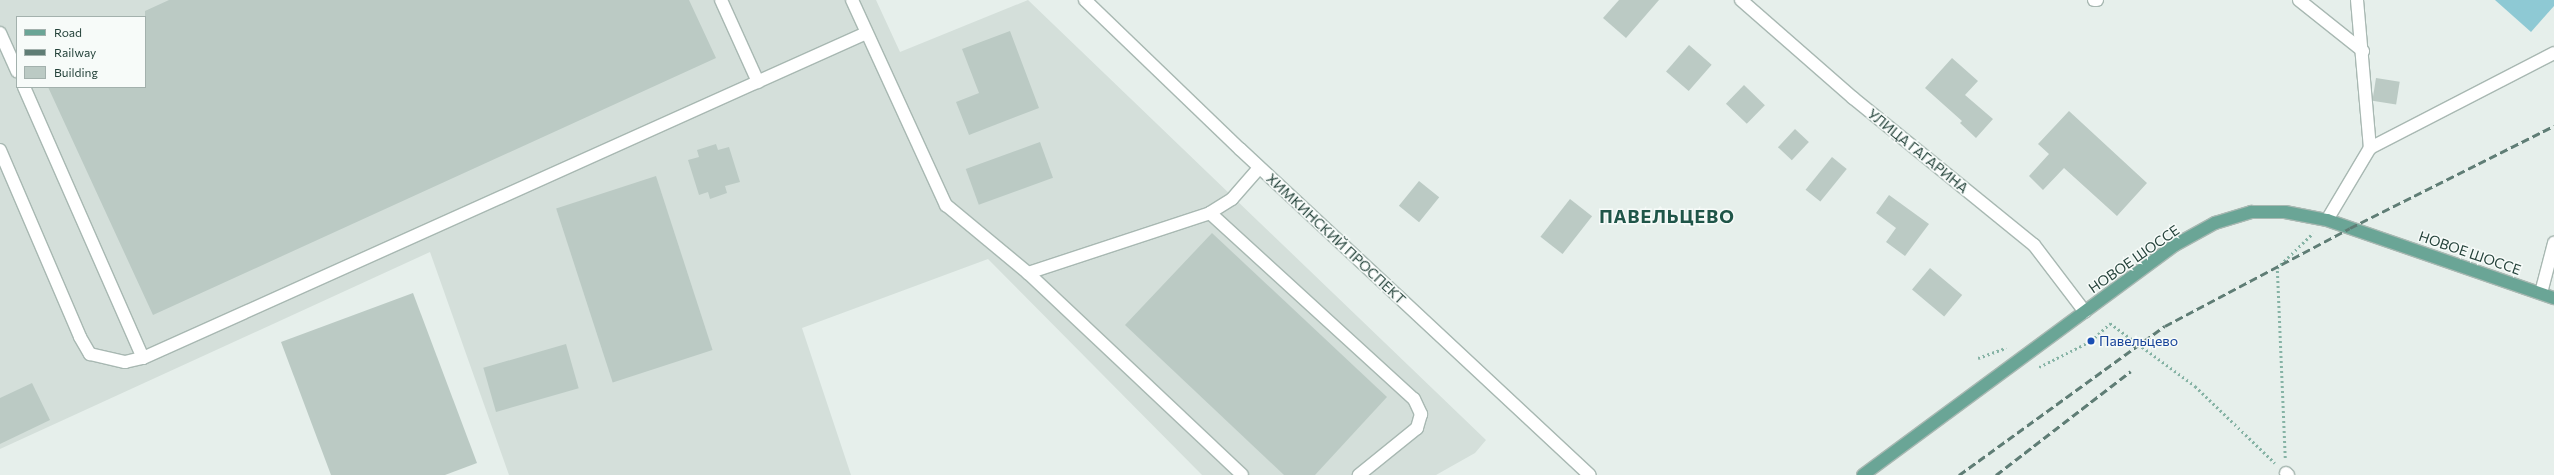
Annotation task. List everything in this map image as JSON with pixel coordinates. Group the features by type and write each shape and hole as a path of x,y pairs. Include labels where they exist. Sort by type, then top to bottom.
{"main road":[{"name":"НОВОЕ ШОССЕ","path":"1863,475 2176,245 2215,223 2251,212 2285,212 2327,220 2554,298"}],"street":[{"path":"721,0 758,82"},
{"path":"852,0 946,205 1028,273 1242,475"},
{"name":"ХИМКИНСКИЙ ПРОСПЕКТ","path":"1085,0 1259,168 1589,475"},
{"name":"УЛИЦА ГАГАРИНА","path":"1741,0 1853,98 2034,245 2085,312"},
{"path":"2299,0 2363,51"},
{"path":"2357,0 2363,51 2370,148"},
{"path":"0,150 80,338 90,354 125,362 143,358 866,32"},
{"path":"0,33 16,69"},
{"path":"2327,220 2370,148 2554,53"},
{"path":"24,88 143,358"},
{"path":"1028,273 1210,213 1232,199 1259,168"},
{"path":"1210,213 1414,399 1421,414 1417,428 1359,475"},
{"path":"2541,293 2554,243"}],"path":[{"path":"2287,474 2277,268 2327,220"},
{"path":"2037,368 2091,341 2110,323 2195,386 2287,474"},
{"path":"1978,358 2012,346"}],"shaded area":[{"path":"0,0 876,0 900,52 1028,0 1486,440 1475,453 1436,475 1202,475 988,259 802,328 851,475 509,475 430,252 0,449"}],"water":[{"path":"2495,0 2554,0 2554,6 2531,32"}],"building":[{"path":"169,0 689,0 716,58 153,315 48,88 146,88 145,11"},
{"path":"1619,0 1659,0 1626,38 1603,18"},
{"path":"1010,31 1039,108 969,135 956,102 979,93 962,49"},
{"path":"1689,45 1712,65 1689,91 1666,71"},
{"path":"1952,58 1978,81 1965,95 1993,119 1976,138 1960,123 1962,121 1925,88"},
{"path":"2376,78 2400,82 2396,104 2372,101"},
{"path":"1744,85 1765,105 1747,124 1726,104"},
{"path":"2069,111 2147,183 2117,216 2064,168 2043,190 2029,176 2049,154 2038,144"},
{"path":"1795,129 1809,142 1792,160 1778,147"},
{"path":"1040,142 1053,178 979,205 966,169"},
{"path":"716,144 718,150 729,147 740,182 725,186 727,193 710,199 708,192 699,195 688,160 699,157 697,150"},
{"path":"1832,157 1847,169 1820,202 1806,190"},
{"path":"656,176 713,350 613,382 556,208"},
{"path":"1419,181 1439,197 1419,222 1399,206"},
{"path":"1889,195 1929,224 1905,256 1886,242 1896,228 1876,213"},
{"path":"1570,199 1592,216 1563,254 1540,237"},
{"path":"1212,233 1387,397 1315,475 1284,475 1125,325"},
{"path":"1930,268 1962,295 1944,316 1912,289"},
{"path":"413,293 477,463 445,475 331,475 281,342"},
{"path":"566,344 579,388 496,412 483,368"},
{"path":"32,383 50,420 0,444 0,398"}],"railway":[{"path":"1959,475 2165,326 2350,228 2554,126"},
{"path":"1996,475 2131,371"}],"place":[{"name":"Павельцево","path":"2091,341"}],"district":[{"name":"ПАВЕЛЬЦЕВО","path":"1667,216"}]}
